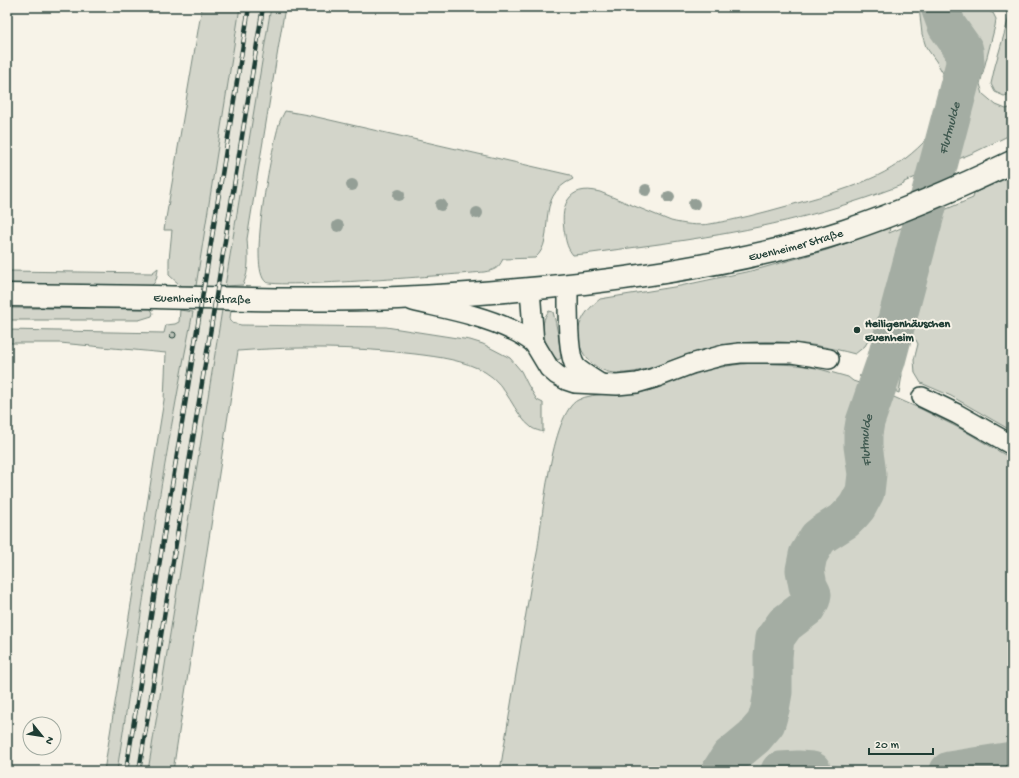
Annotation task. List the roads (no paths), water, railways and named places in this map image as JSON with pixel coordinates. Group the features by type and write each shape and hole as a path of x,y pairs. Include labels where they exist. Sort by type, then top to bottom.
{"main road":[{"name":"Euenheimer Straße","path":"7,295 247,300 398,298 568,286 676,270 757,255 845,231 895,213 974,180 1012,162"}],"street":[{"path":"568,286 571,356 576,366 599,383"},
{"name":"Euenheimer Straße","path":"530,289 534,343 549,368 557,375 576,383 617,385 637,383 699,362 724,355 740,353 792,353 828,359"},
{"name":"Euenheimer Straße","path":"398,298 460,312 491,321 513,330 534,343"},
{"path":"922,397 957,414 1012,445"}],"waterway":[{"name":"Flutmulde","path":"721,771 730,757 754,737 766,723 773,692 773,656 775,638 785,624 806,608 811,599 812,594 808,586 805,570 808,555 818,538 845,520 851,514 857,507 865,492 867,474 863,446 865,422 886,361 965,64 964,50 947,26 940,7"},
{"path":"949,771 1012,761"},
{"path":"780,771 812,771"}],"railway":[{"path":"126,771 249,7"},
{"path":"139,771 263,7"}],"place":[{"name":"Heiligenhäuschen Euenheim","path":"857,330"}]}
